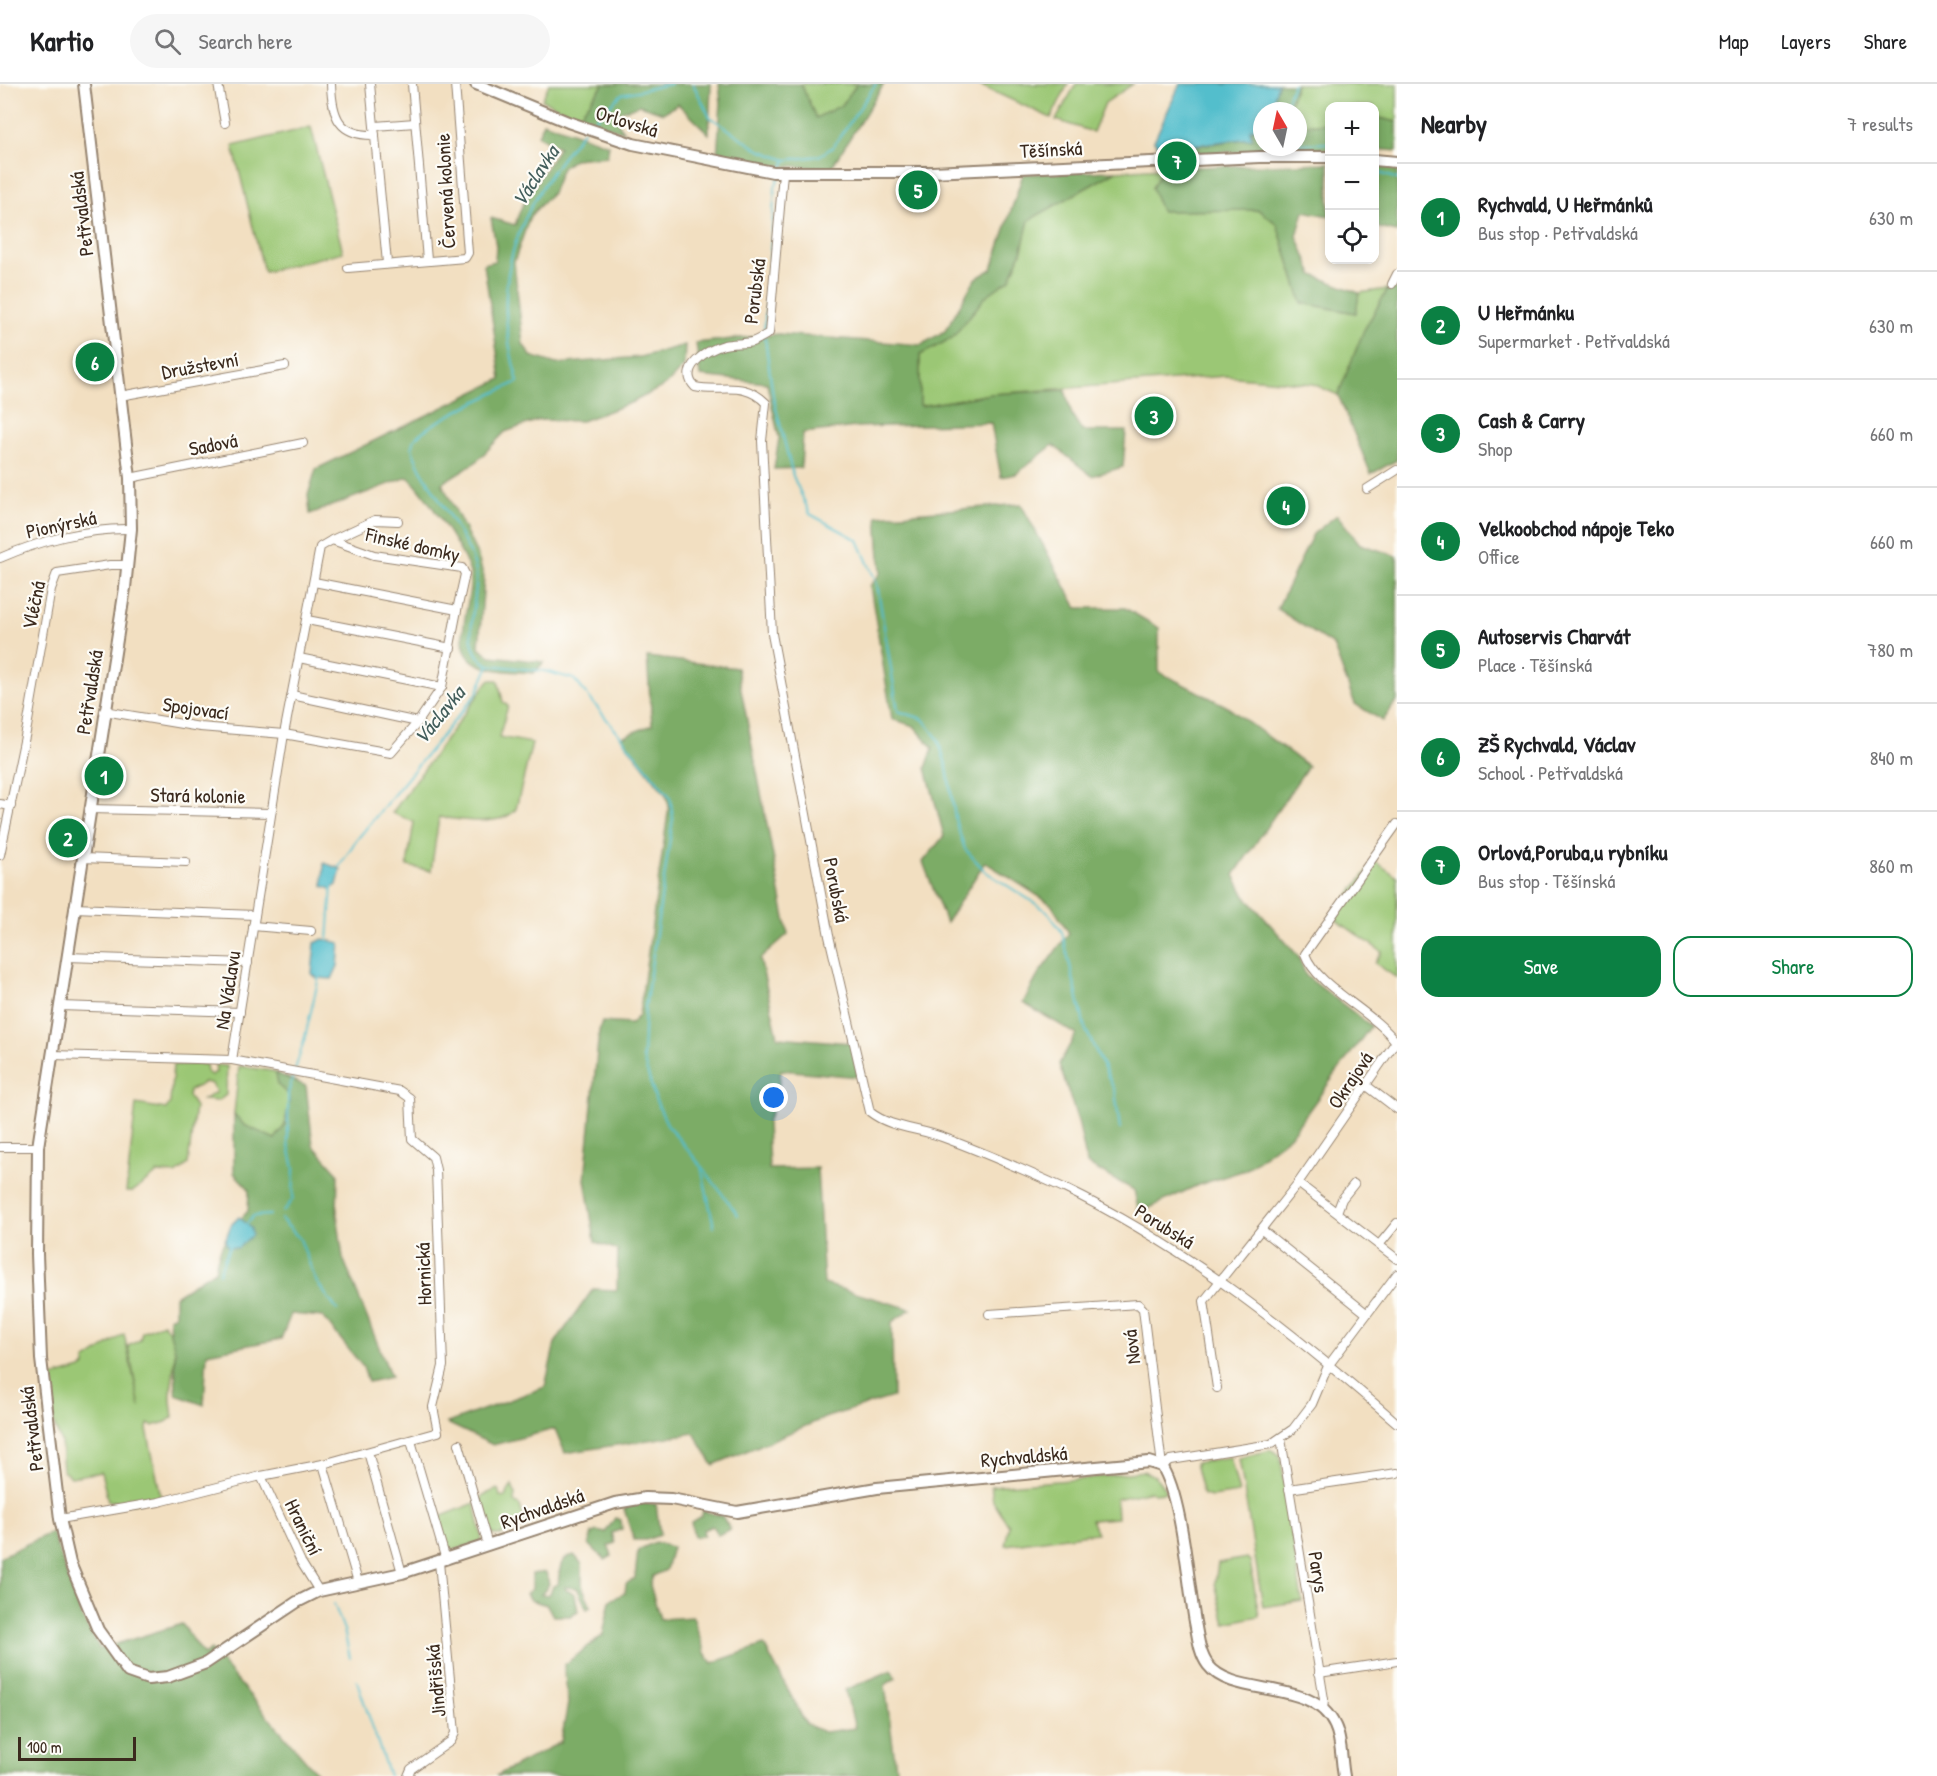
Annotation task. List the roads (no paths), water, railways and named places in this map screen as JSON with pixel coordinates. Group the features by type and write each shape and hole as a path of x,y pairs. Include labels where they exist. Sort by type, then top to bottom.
{"street":[{"name":"Petřvaldská","path":"60,1519 41,1359 37,1254 38,1147 131,529 130,478 84,84"},
{"path":"218,84 225,123"},
{"path":"331,84 332,104 347,131 358,136 375,135"},
{"path":"370,84 387,263"},
{"name":"Červená kolonie","path":"412,84 427,260"},
{"name":"Červená kolonie","path":"348,268 465,258 468,253 455,84"},
{"name":"Orlovská","path":"476,84 568,122 633,144 710,162 778,172"},
{"name":"Červená kolonie","path":"375,126 415,123"},
{"name":"Těšínská","path":"778,172 932,172 1260,157 1325,157"},
{"path":"1379,160 1397,162"},
{"name":"Porubská","path":"778,172 769,333 755,341 722,346 695,361 688,372 689,380 695,387 747,390 756,393 765,403 763,452 772,634 829,936 870,1112 880,1120 941,1136 1063,1188 1116,1215 1220,1279 1397,1423"},
{"path":"1392,284 1397,274"},
{"name":"Družstevní","path":"120,396 285,366"},
{"name":"Sadová","path":"130,478 303,443"},
{"path":"1367,489 1397,470"},
{"path":"271,813 320,548 375,520 398,521"},
{"name":"Pionýrská","path":"0,558 28,546 87,533 131,529"},
{"name":"Finské domky","path":"284,734 391,753 418,722 442,687 465,574 462,568 374,555 332,540"},
{"name":"Vléčná","path":"0,855 51,590 57,573 110,565 127,565"},
{"path":"314,582 457,610"},
{"path":"307,620 451,648"},
{"path":"299,658 442,687"},
{"path":"292,695 418,722"},
{"name":"Spojovací","path":"105,711 200,727 284,734"},
{"path":"0,804 11,806"},
{"name":"Stará kolonie","path":"89,809 271,813"},
{"name":"Na Václavu","path":"232,1060 271,813"},
{"name":"Okrajová","path":"1220,1279 1298,1183 1396,1041 1383,1025 1319,976 1305,954 1397,824"},
{"path":"82,858 186,862"},
{"path":"74,908 255,915"},
{"name":"Na Václavu","path":"254,926 311,931"},
{"path":"67,957 248,963"},
{"path":"60,1006 240,1012"},
{"name":"Hornická","path":"52,1055 232,1060 400,1091 410,1098 412,1139 433,1157 436,1170 443,1366 434,1407 438,1432 411,1442 159,1502 60,1519"},
{"path":"1367,1086 1397,1109"},
{"path":"0,1147 38,1147"},
{"path":"1298,1183 1397,1259"},
{"path":"1337,1212 1342,1199 1354,1185"},
{"path":"1380,1245 1397,1223"},
{"path":"1262,1230 1366,1313"},
{"name":"Rychvaldská","path":"60,1519 70,1563 94,1621 115,1657 128,1672 137,1676 148,1679 168,1677 206,1663 297,1602 319,1591 402,1573 443,1561 615,1503 645,1498 671,1499 737,1512 878,1488 1149,1462 1162,1466 1171,1460 1271,1444 1281,1439 1303,1418 1312,1404 1328,1366 1397,1274"},
{"path":"1217,1388 1204,1301 1220,1279"},
{"name":"Nová","path":"989,1314 1129,1303 1138,1304 1143,1308 1162,1466"},
{"name":"Parys","path":"1281,1439 1323,1710"},
{"name":"Jindřišská","path":"408,1776 411,1768 451,1741 455,1726 443,1561 411,1442"},
{"path":"459,1444 488,1545"},
{"path":"368,1452 402,1573"},
{"name":"Hraniční","path":"323,1464 357,1582"},
{"path":"1162,1466 1174,1496 1197,1633 1207,1663 1216,1675 1286,1692 1307,1700 1323,1710 1336,1727 1344,1776"},
{"path":"1289,1489 1397,1473"},
{"name":"Hraniční","path":"261,1476 301,1562 319,1591"},
{"path":"1319,1673 1397,1661"}],"water":[{"path":"1180,84 1278,84 1273,102 1253,102 1253,129 1250,130 1252,138 1160,149 1154,141"},
{"path":"324,863 341,869 337,885 331,889 323,886"},
{"path":"323,939 340,943 338,966 332,979 317,978 312,974 315,943"},
{"path":"239,1217 251,1228 252,1235 238,1248 228,1247 225,1241 231,1225"}],"waterway":[{"name":"Václavka","path":"588,126 622,94 671,84"},
{"path":"693,84 710,117 759,150 786,160 819,156 833,147 876,84"},
{"path":"1286,102 1293,84"},
{"name":"Václavka","path":"339,867 355,842 477,693 489,665 479,657 471,636 476,583 473,561 420,468 412,445 418,435 443,418 518,382 509,344 506,309 508,277 514,247 541,189 584,130"},
{"path":"1307,144 1325,143"},
{"path":"782,169 786,160"},
{"path":"1379,173 1397,179"},
{"path":"764,332 775,187 779,177"},
{"path":"765,338 773,396 793,476 810,514 858,540 877,584 898,711 923,719 938,739 947,768 956,823 965,849 986,872 1047,911 1062,932 1085,1028 1115,1091 1120,1129"},
{"path":"489,665 544,671 574,679 670,797 673,818 645,1008 643,1058 656,1101 668,1126 701,1166 714,1227"},
{"name":"Václavka","path":"328,940 332,886"},
{"name":"Václavka","path":"283,1212 293,1199 294,1168 288,1142 288,1093 305,1037 319,977"},
{"path":"702,1167 738,1215"},
{"name":"Václavka","path":"247,1224 253,1216 270,1215"},
{"path":"281,1219 300,1239 316,1281 337,1310"},
{"name":"Václavka","path":"219,1273 230,1245"},
{"path":"334,1604 344,1630 350,1658"},
{"path":"357,1681 389,1776"}],"place":[{"name":"Orlová,Poruba,u rybníku","path":"1177,161"},
{"name":"Autoservis Charvát","path":"918,190"},
{"name":"ZŠ Rychvald, Václav","path":"95,362"},
{"name":"Cash & Carry","path":"1154,416"},
{"name":"Velkoobchod nápoje Teko","path":"1286,506"},
{"name":"Rychvald, U Heřmánků","path":"104,776"},
{"name":"U Heřmánku","path":"68,838"}]}
